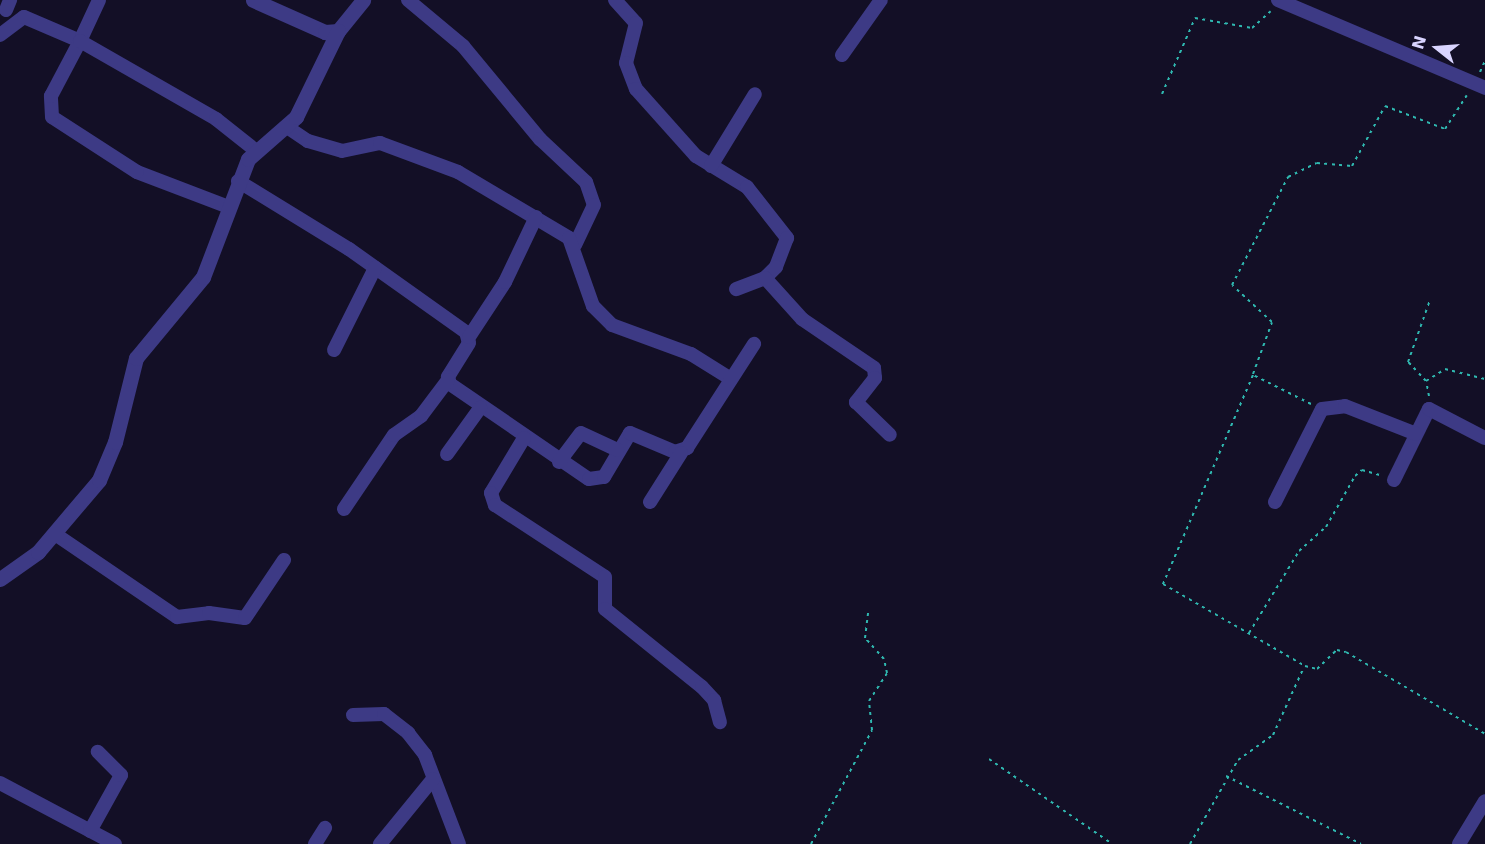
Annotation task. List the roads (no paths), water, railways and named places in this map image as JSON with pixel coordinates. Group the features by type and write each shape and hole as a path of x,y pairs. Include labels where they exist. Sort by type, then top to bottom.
{"street":[{"path":"99,0 51,96 52,117 137,172 226,206"},
{"path":"253,0 312,28 338,31"},
{"path":"0,579 55,534 108,462 135,358 203,277 226,206 255,150 287,127 338,31 363,0"},
{"path":"408,0 464,46 540,139 586,182 594,206 576,245"},
{"path":"615,0 636,23 626,63 636,89 683,145 711,166 747,187 781,225 786,248 765,279 736,289"},
{"path":"842,55 881,0"},
{"path":"1278,0 1479,86"},
{"path":"0,35 24,17 80,41 216,119 255,150"},
{"path":"711,166 755,94"},
{"path":"287,127 308,141 342,151 380,143 458,172 536,217 576,245 601,316 623,332 691,354 731,379"},
{"path":"238,181 375,267 470,337"},
{"path":"344,509 394,435 421,416 448,380 470,337 505,282 536,217"},
{"path":"334,350 375,267"},
{"path":"765,279 801,319 874,368 875,378 856,402 890,435"},
{"path":"650,502 754,344"},
{"path":"448,380 480,408 559,462 597,481 616,450 630,433 681,453"},
{"path":"1275,502 1322,409 1345,406 1416,435"},
{"path":"447,454 480,408"},
{"path":"1394,480 1430,409 1485,438"},
{"path":"559,462 581,433 616,450"},
{"path":"524,438 491,493 495,505 605,577 604,609 702,687 714,700 720,722"},
{"path":"55,534 177,616 209,613 245,618 284,560"},
{"path":"353,715 392,718 418,744 459,844"},
{"path":"90,831 121,776 98,752"},
{"path":"380,844 433,779"},
{"path":"0,783 115,844"},
{"path":"1459,844 1485,801"},
{"path":"315,844 325,828"}]}
